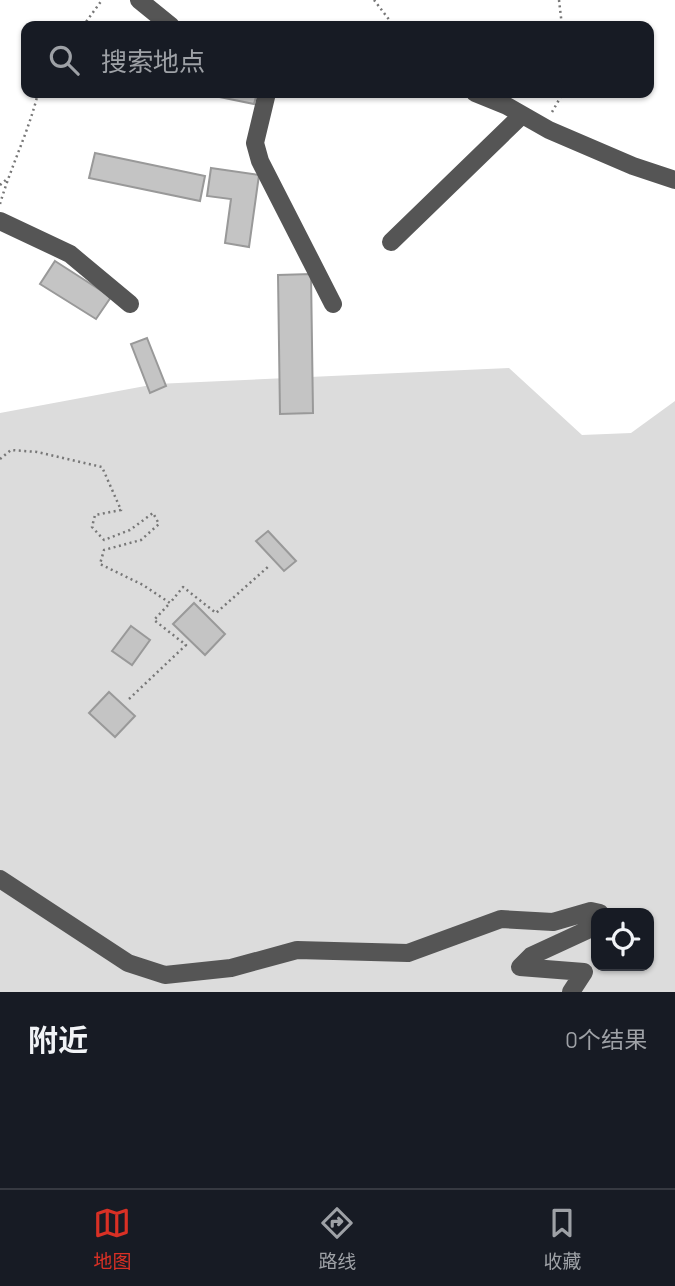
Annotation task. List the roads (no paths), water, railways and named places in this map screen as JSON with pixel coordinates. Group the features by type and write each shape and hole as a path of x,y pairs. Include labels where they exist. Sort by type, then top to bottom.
{"street":[{"path":"139,0 165,21"},
{"path":"266,98 256,142 260,162 333,304"},
{"path":"486,98 633,166 675,180"},
{"path":"391,242 522,114"},
{"path":"0,221 70,254 130,304"},
{"path":"0,879 128,963 165,975 231,968 296,950 408,953 501,919 553,922 591,911"},
{"path":"570,992 584,972 520,967 531,956 591,928"}]}
